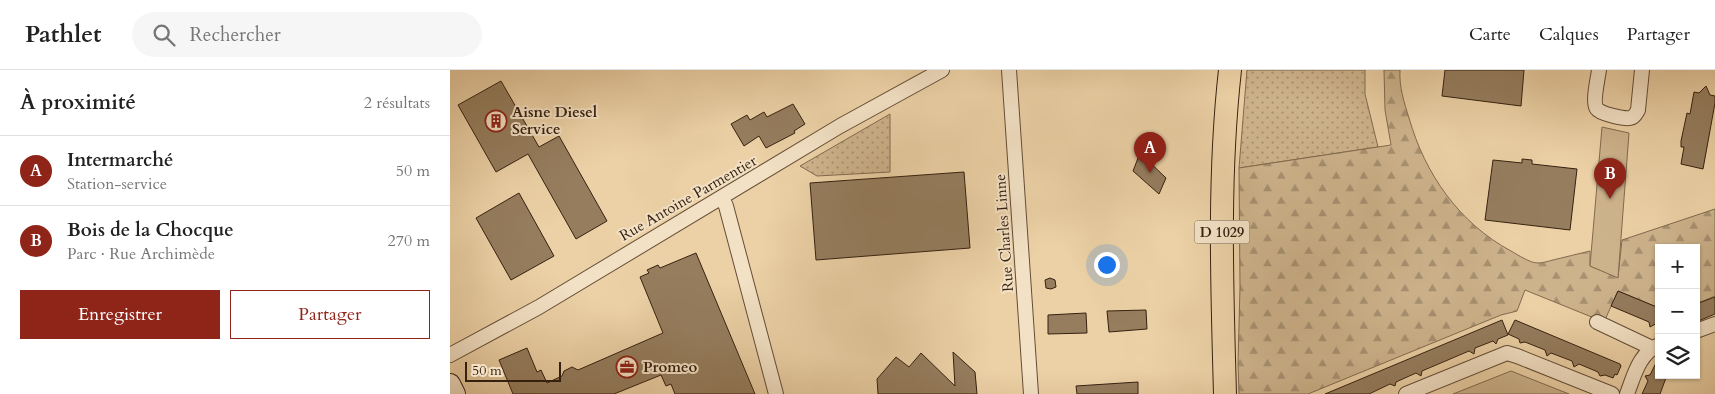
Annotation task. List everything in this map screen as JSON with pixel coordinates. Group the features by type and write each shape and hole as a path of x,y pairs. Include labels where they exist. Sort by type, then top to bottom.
{"main road":[{"name":"D 1029","path":"1212,394 1210,163 1214,70"},
{"name":"D 1029","path":"1225,394 1222,234 1225,113 1230,70"}],"street":[{"name":"Rue Antoine Parmentier","path":"450,355 539,306 840,126 942,70"},
{"name":"Rue Charles Linne","path":"1009,70 1031,394"},
{"path":"1599,70 1596,108 1602,113 1630,118 1636,115 1638,110 1642,70"},
{"path":"722,198 726,206 776,394"},
{"path":"1597,322 1655,347 1642,358 1627,394"},
{"path":"1700,330 1715,324"},
{"path":"1406,394 1506,354 1517,356 1612,394"},
{"path":"1434,394 1441,379"},
{"path":"450,384 455,394"}],"green space":[{"path":"1247,70 1365,70 1365,94 1378,147 1239,168"},
{"path":"1384,70 1400,70 1401,88 1416,139 1424,158 1446,195 1475,226 1492,240 1535,263 1590,251 1590,266 1618,277 1622,240 1715,209 1715,296 1700,302 1700,244 1655,244 1655,306 1618,291 1604,322 1525,290 1517,311 1501,315 1308,394 1239,394 1239,168 1391,145 1385,110"},
{"path":"890,114 890,172 817,176 800,166"},
{"path":"1602,127 1629,133 1618,278 1590,266"},
{"path":"1511,371 1569,394 1453,394"}],"building":[{"path":"1445,70 1524,70 1521,106 1442,96"},
{"path":"501,81 539,147 559,136 607,221 576,239 528,154 496,172 458,105"},
{"path":"1706,86 1710,95 1715,96 1715,103 1703,169 1681,164 1684,147 1681,147 1681,141 1687,113 1690,114 1694,92 1699,93"},
{"path":"793,104 805,124 794,131 795,133 766,148 759,136 744,146 731,124 747,115 750,120 764,112 767,117"},
{"path":"1140,153 1166,178 1159,194 1133,171"},
{"path":"1522,159 1532,160 1532,164 1577,169 1570,230 1485,220 1493,160 1522,163"},
{"path":"964,172 970,248 816,260 810,183"},
{"path":"519,193 554,256 511,280 476,218"},
{"path":"696,253 755,394 675,394 671,384 666,386 661,375 614,394 513,394 499,360 527,348 537,372 541,370 547,383 562,376 564,371 572,367 578,370 663,333 640,277 649,273 647,270 658,265 660,268"},
{"path":"1050,278 1055,280 1056,287 1051,289 1046,288 1045,280"},
{"path":"1618,291 1655,306 1655,324 1650,327 1649,322 1611,306"},
{"path":"1715,297 1715,314 1700,320 1700,303"},
{"path":"1146,310 1147,329 1109,332 1107,311"},
{"path":"1086,313 1087,333 1048,334 1048,315"},
{"path":"1502,320 1508,335 1498,339 1496,344 1493,341 1475,348 1474,354 1469,351 1422,371 1421,376 1416,373 1396,382 1395,386 1390,384 1369,394 1325,394"},
{"path":"1515,320 1620,364 1617,375 1615,374 1613,378 1605,375 1600,376 1598,372 1579,364 1574,367 1572,361 1551,353 1547,356 1545,350 1525,342 1520,343 1519,339 1508,334"},
{"path":"953,352 975,372 977,394 878,394 877,379 896,357 909,367 921,353 955,386"},
{"path":"1655,365 1655,379 1666,379 1660,394 1642,394 1648,381 1645,376 1650,375"},
{"path":"1138,382 1138,394 1077,394 1076,386"}],"place":[{"name":"Aisne Diesel Service","path":"496,121"},
{"name":"Intermarché","path":"1150,173"},
{"name":"Bois de la Chocque","path":"1610,199"},
{"name":"Promeo","path":"627,367"}]}
